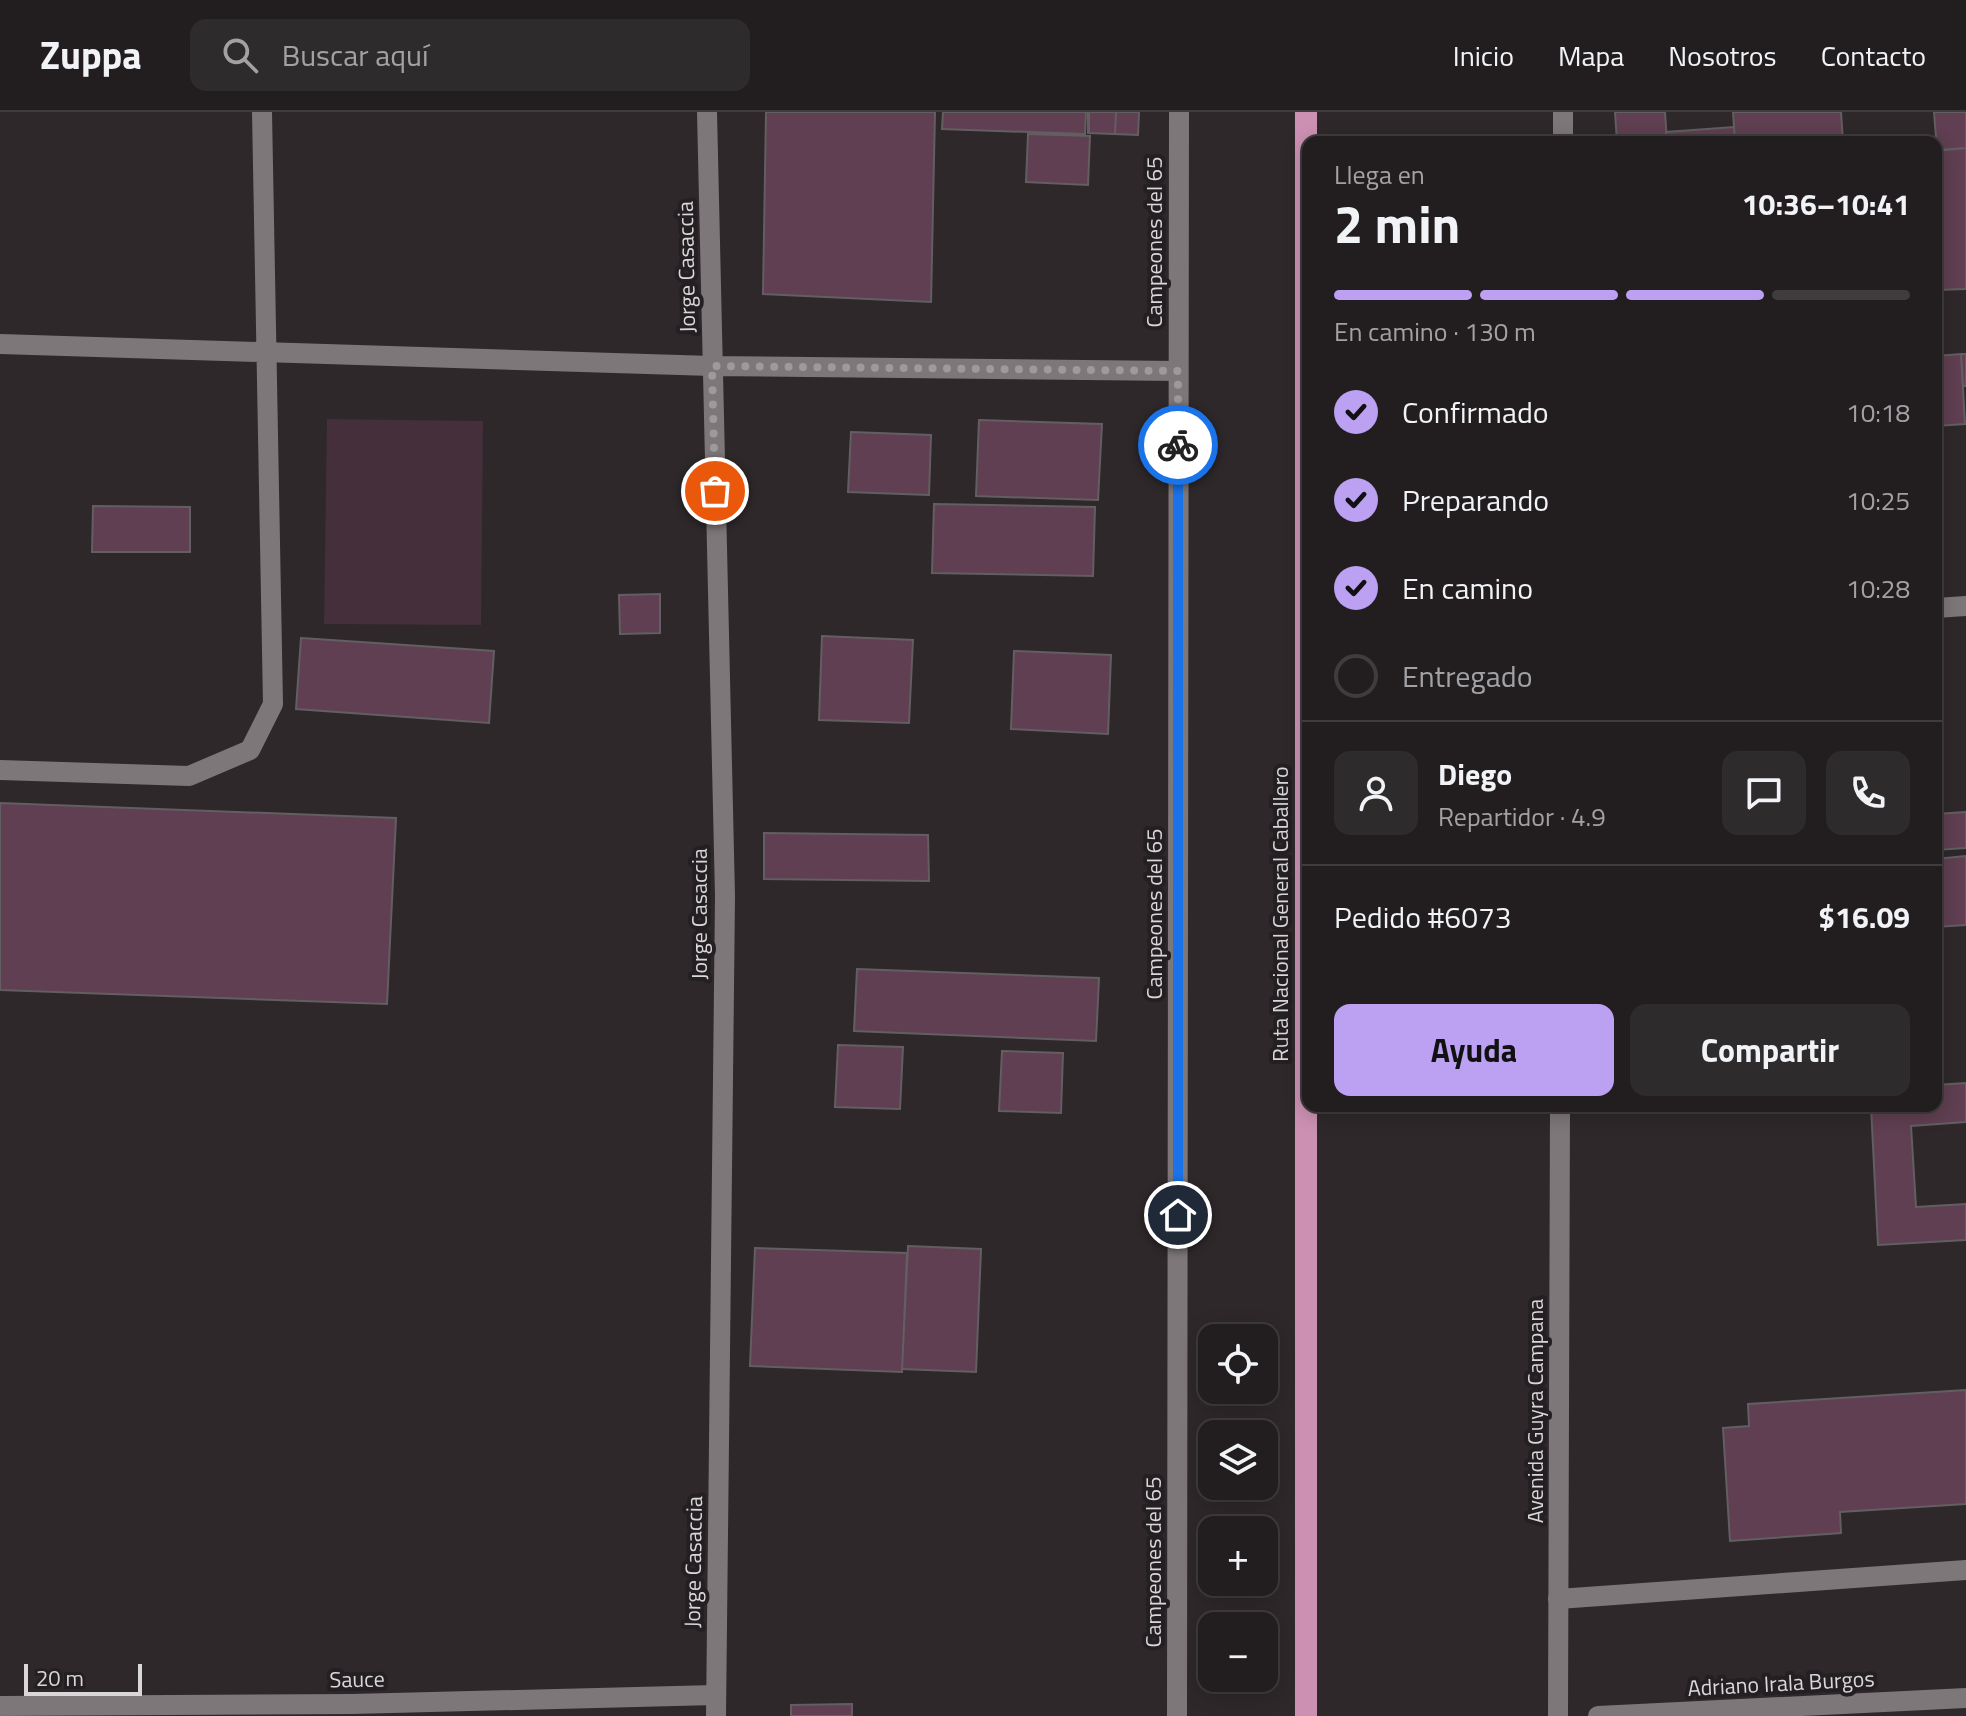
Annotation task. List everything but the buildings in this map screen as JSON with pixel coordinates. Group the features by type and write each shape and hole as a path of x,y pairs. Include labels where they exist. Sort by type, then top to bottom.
{"highway":[{"name":"Ruta Nacional General Caballero","path":"1306,112 1306,136"},
{"name":"Ruta Nacional General Caballero","path":"1306,1112 1306,1716"}],"street":[{"path":"0,770 189,776 250,750 273,704 262,112"},
{"name":"Jorge Casaccia","path":"707,112 725,896 716,1716"},
{"name":"Campeones del 65","path":"1177,1716 1179,112"},
{"path":"1563,112 1563,136"},
{"path":"0,344 712,366 1178,371"},
{"path":"1942,608 1966,606"},
{"name":"Avenida Guyra Campana","path":"1558,1716 1560,1112"},
{"path":"1558,1599 1966,1570"},
{"name":"Sauce","path":"0,1706 26,1711 715,1695"},
{"name":"Adriano Irala Burgos","path":"1598,1716 1966,1698"}],"shaded area":[{"path":"327,419 483,421 481,625 324,624"}],"way so far":[{"path":"715,491 712,366 1178,371 1178,445"}],"route":[{"path":"1178,445 1178,1215"}]}
